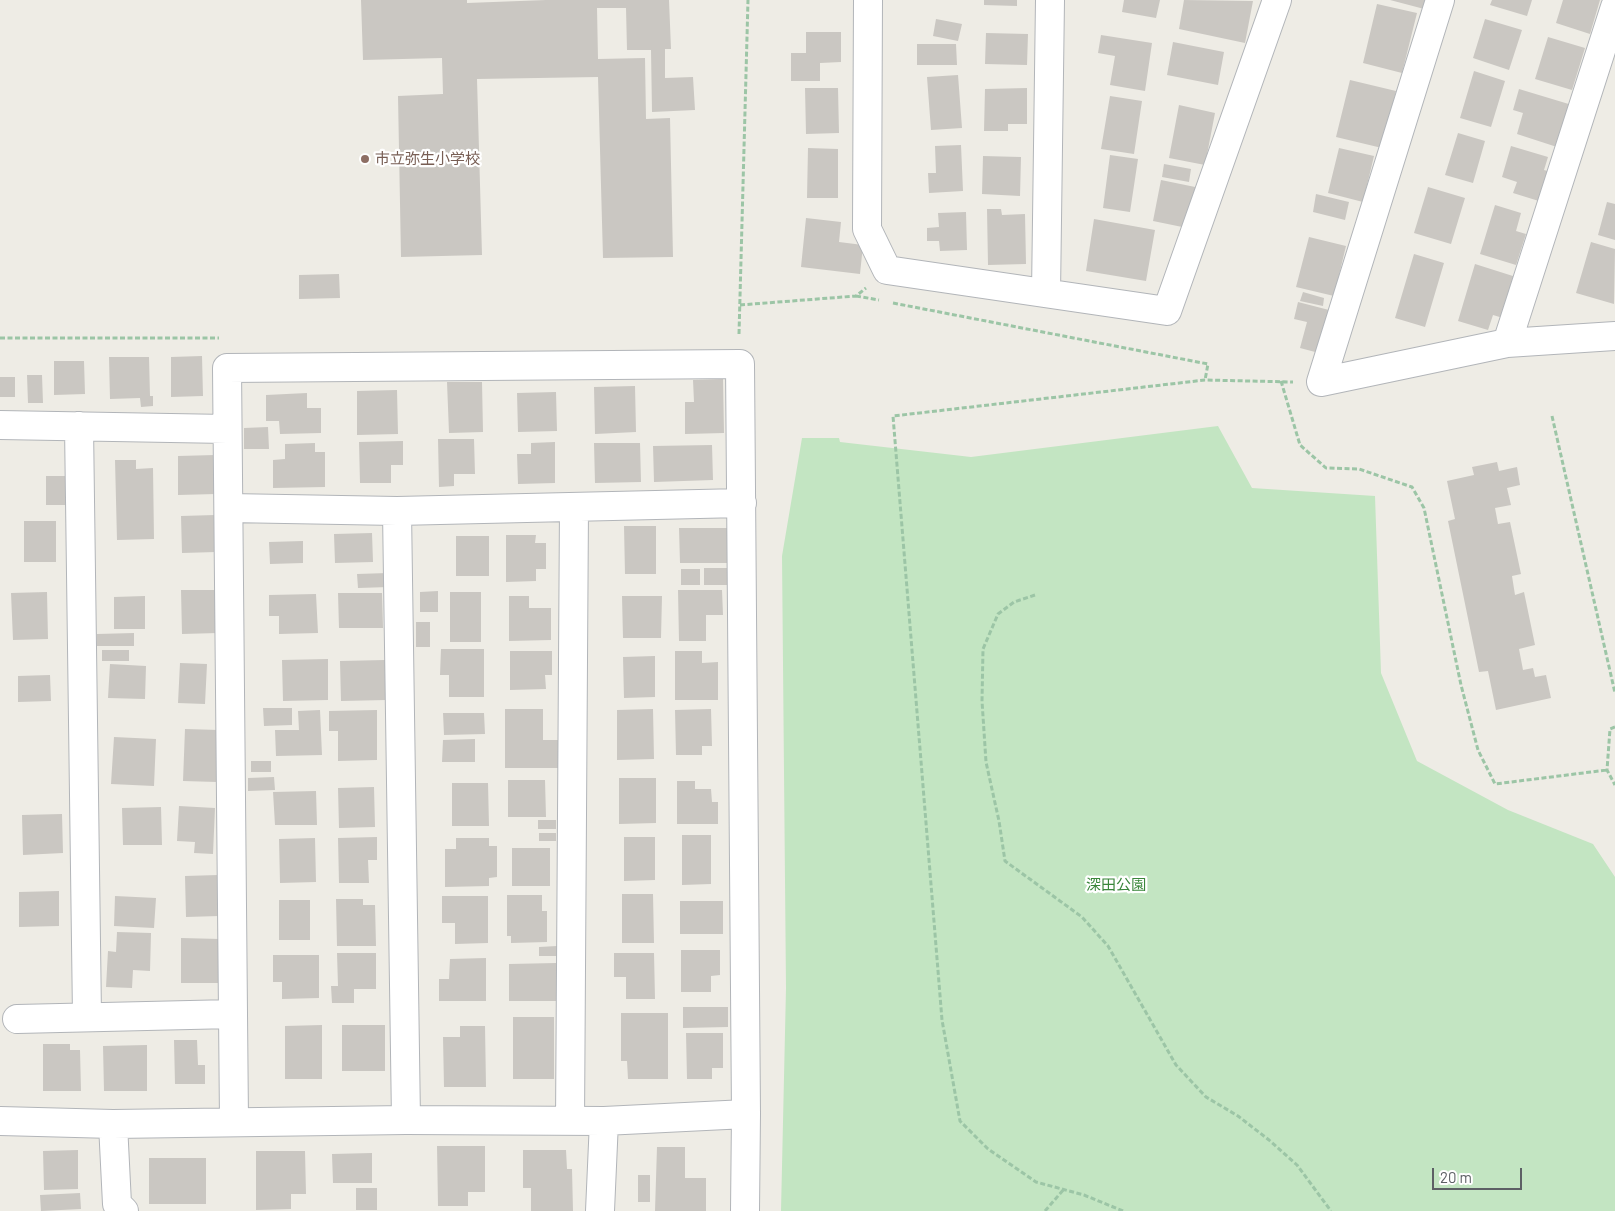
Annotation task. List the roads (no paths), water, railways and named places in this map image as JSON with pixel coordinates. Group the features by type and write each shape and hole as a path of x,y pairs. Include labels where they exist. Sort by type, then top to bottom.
{"street":[{"path":"868,0 867,229 888,270 1167,311 1277,0"},
{"path":"1046,293 1050,0"},
{"path":"1440,0 1322,382 1507,343 1615,336"},
{"path":"1507,343 1615,7"},
{"path":"234,1121 227,368 740,364 746,1114 745,1211"},
{"path":"0,425 227,429"},
{"path":"79,426 87,1016"},
{"path":"229,508 397,511 742,503"},
{"path":"570,1121 574,507"},
{"path":"397,511 406,1120"},
{"path":"17,1019 233,1014"},
{"path":"0,1121 113,1124 234,1121 604,1121 746,1114"},
{"path":"600,1211 604,1121"},
{"path":"113,1124 117,1204 124,1211"}],"place":[{"name":"市立弥生小学校","path":"365,159"}],"park label":[{"name":"深田公園","path":"1116,885"}]}
